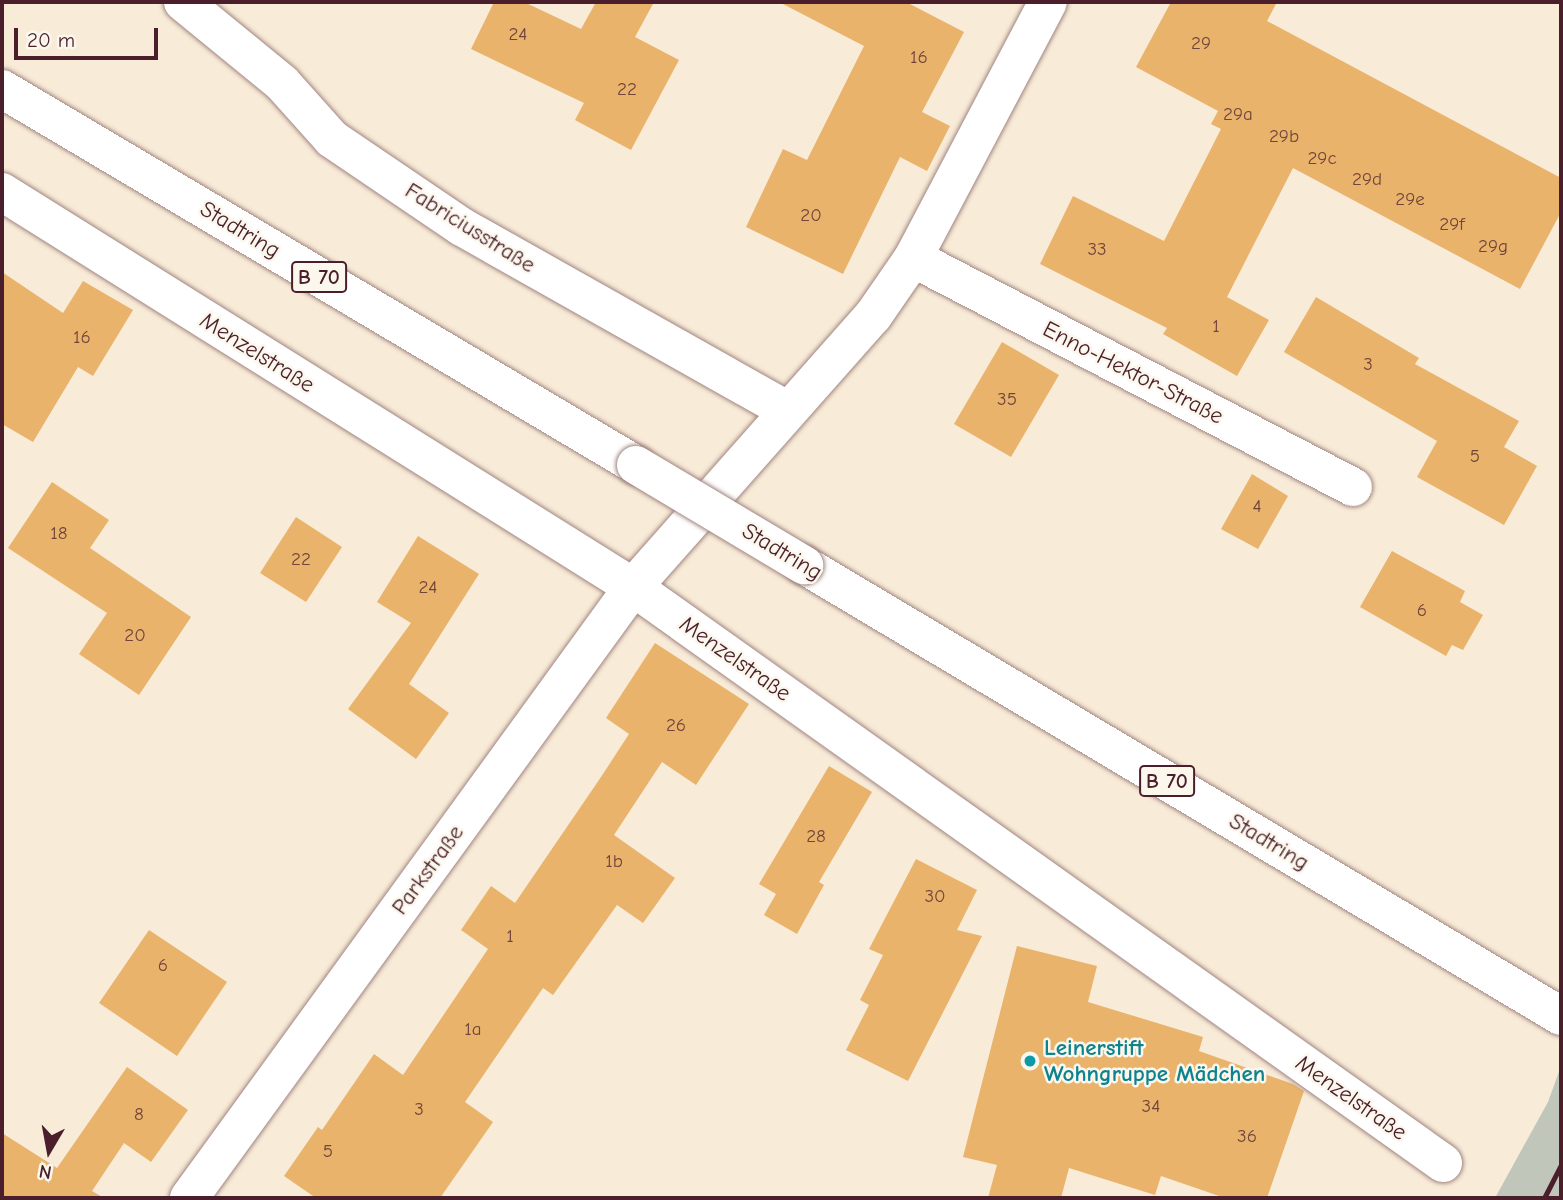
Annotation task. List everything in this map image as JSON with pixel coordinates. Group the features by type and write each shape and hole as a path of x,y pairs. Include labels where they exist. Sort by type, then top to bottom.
{"street":[{"name":"Fabriciusstraße","path":"183,2 282,83 332,139 462,227 788,411"},
{"path":"788,411 873,316 914,258 1048,2"},
{"name":"Stadtring","path":"2,89 1545,1006"},
{"name":"Menzelstraße","path":"2,192 633,587 1443,1163"},
{"name":"Enno-Hektor-Straße","path":"914,258 1353,487"},
{"name":"Parkstraße","path":"189,1198 633,587 788,411"}],"shaded area":[{"path":"1561,1066 1561,1198 1495,1198 1548,1102"}],"building":[{"path":"494,2 524,2 581,29 596,2 654,2 635,37 679,60 631,150 575,120 584,103 471,49"},
{"path":"779,2 906,2 964,32 922,112 950,126 927,171 900,157 843,274 746,227 783,149 807,160 864,46"},
{"path":"1171,2 1277,2 1267,21 1561,178 1561,212 1520,289 1293,168 1227,297 1269,320 1237,376 1163,334 1167,328 1040,264 1073,196 1164,241 1221,129 1211,124 1218,111 1136,67"},
{"path":"2,272 63,313 83,281 133,310 93,376 78,367 33,442 2,424"},
{"path":"1316,297 1419,358 1415,364 1519,421 1504,447 1537,466 1504,525 1417,477 1437,441 1284,352"},
{"path":"1002,342 1059,375 1011,457 954,424"},
{"path":"1252,474 1288,496 1258,549 1221,529"},
{"path":"52,482 109,520 90,548 191,617 139,695 79,654 107,613 8,548"},
{"path":"296,517 342,547 306,602 260,573"},
{"path":"418,536 479,574 409,684 449,713 416,759 348,709 411,623 377,602"},
{"path":"1392,551 1465,591 1460,602 1483,615 1463,650 1452,645 1446,656 1360,607"},
{"path":"655,643 749,704 696,785 662,762 614,835 675,878 643,923 617,905 553,995 543,988 465,1102 493,1122 440,1198 316,1198 284,1176 318,1127 322,1130 374,1054 403,1075 488,949 461,930 491,886 515,903 629,734 606,718"},
{"path":"829,766 872,792 819,882 824,885 797,934 764,915 776,894 759,884"},
{"path":"916,859 977,890 957,930 982,936 908,1081 846,1050 869,1005 860,1000 883,955 869,949"},
{"path":"149,930 227,982 177,1056 99,1003"},
{"path":"1017,946 1097,966 1088,1002 1203,1037 1199,1051 1293,1084 1304,1091 1267,1198 1225,1198 1161,1176 1155,1195 1069,1168 1061,1198 988,1198 997,1165 963,1157"},
{"path":"127,1067 188,1110 151,1162 124,1143 92,1191 104,1198 2,1198 2,1133 57,1168"}],"railway":[{"path":"1544,1198 1561,1165"}],"place":[{"name":"Leinerstift Wohngruppe Mädchen","path":"1030,1061"}]}
